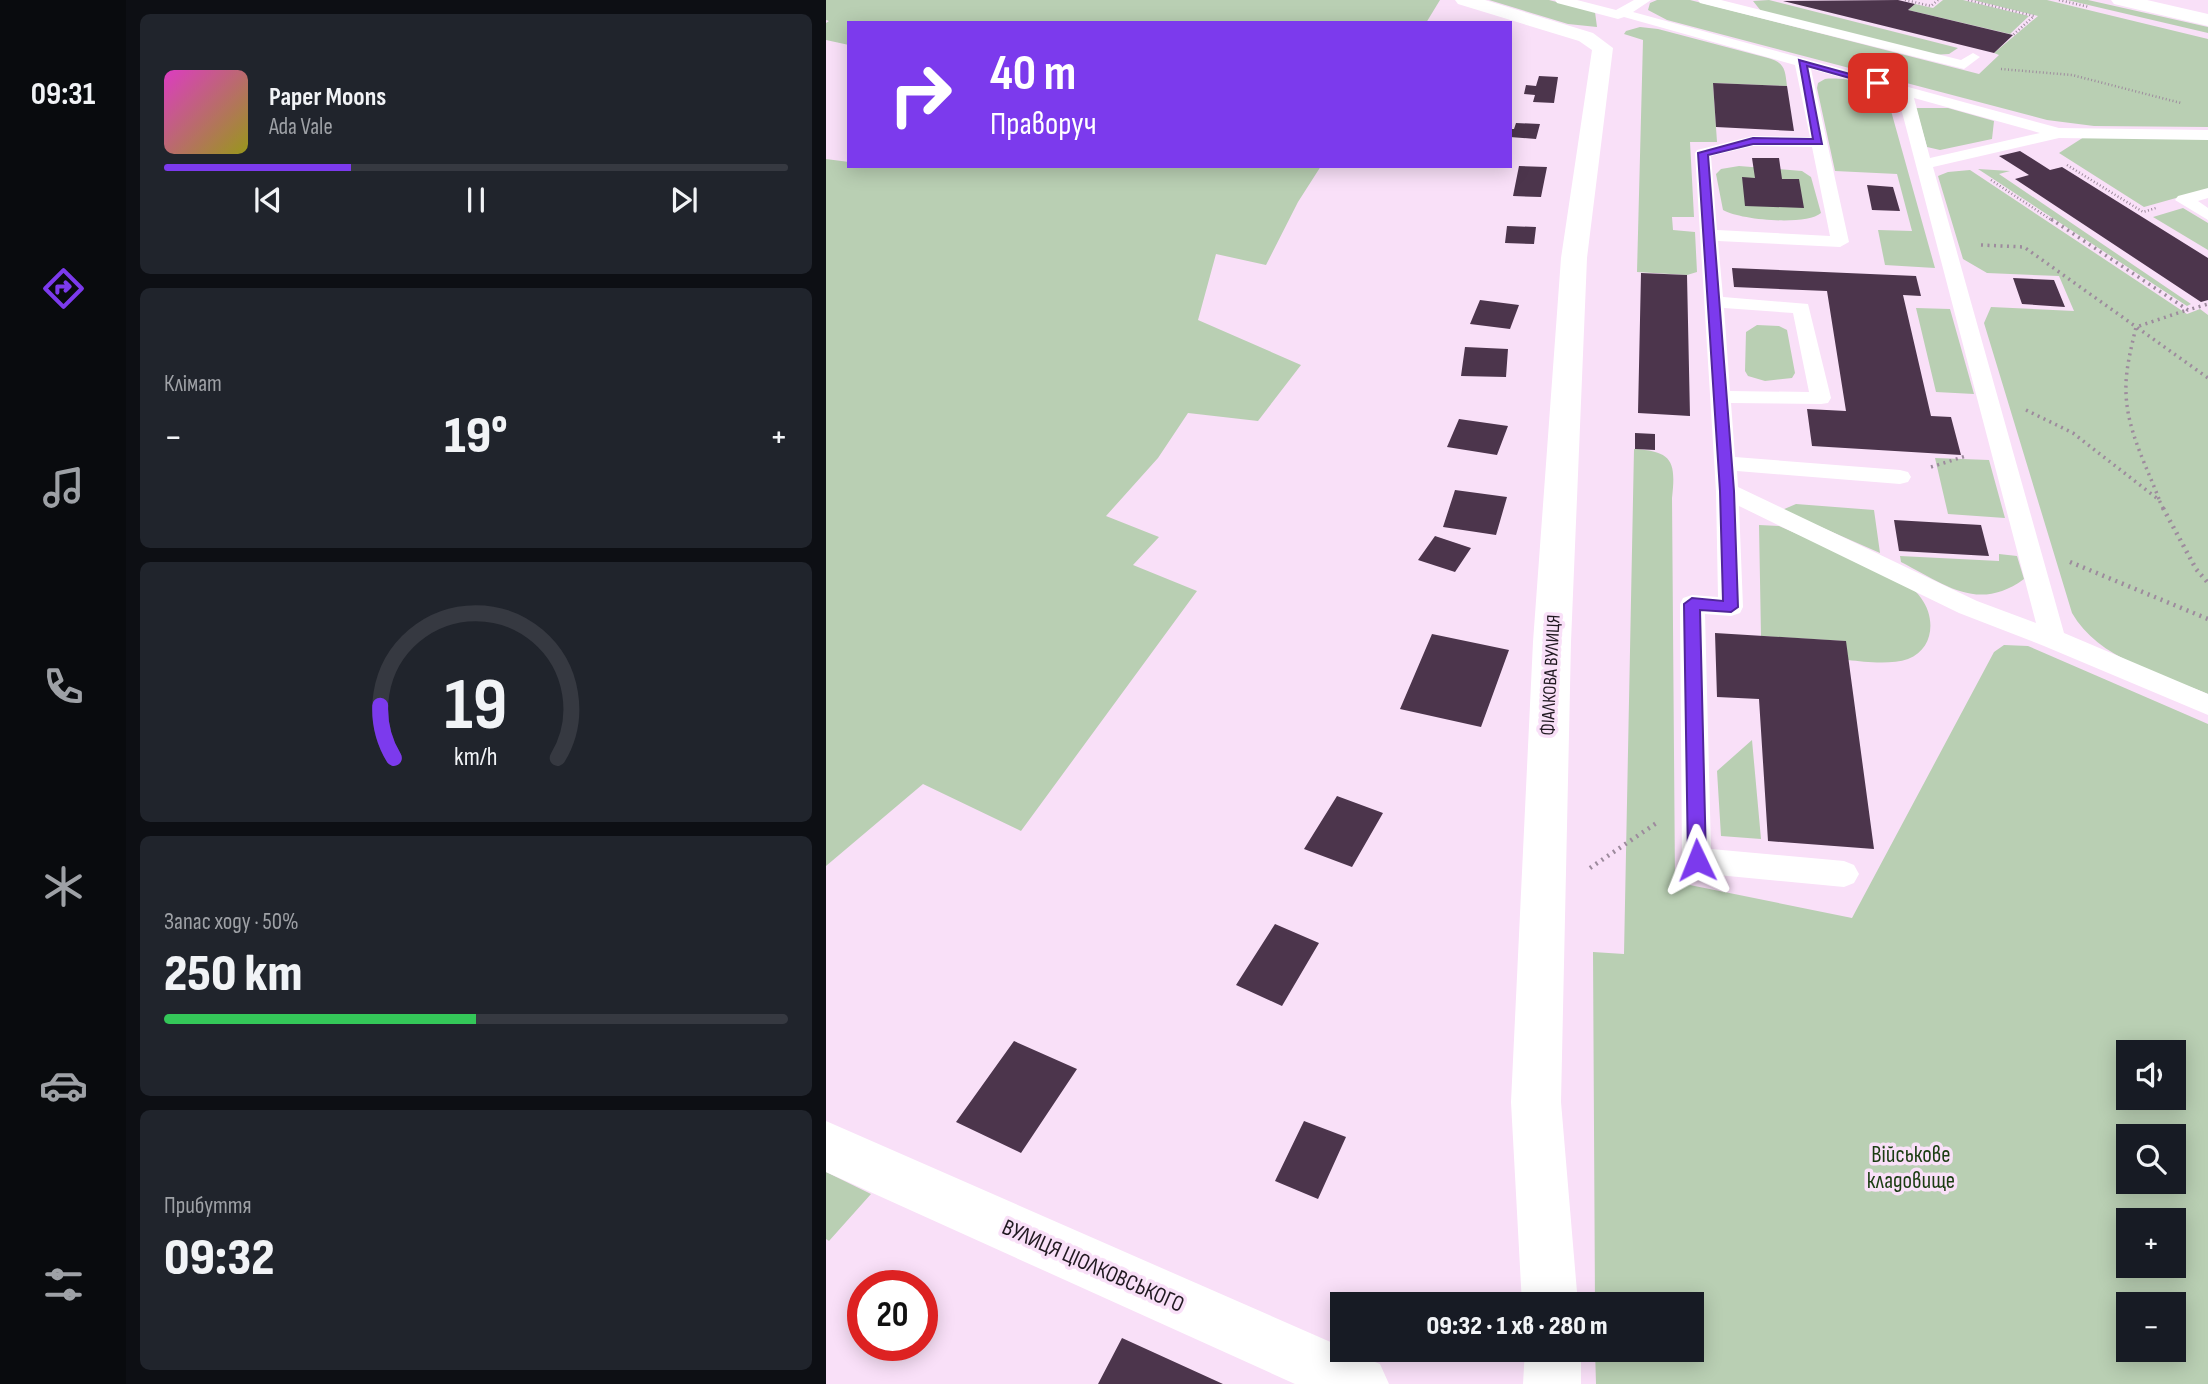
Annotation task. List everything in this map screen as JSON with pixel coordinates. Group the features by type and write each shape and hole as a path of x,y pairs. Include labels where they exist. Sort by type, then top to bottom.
{"street":[{"name":"ФІАЛКОВА ВУЛИЦЯ","path":"1465,0 1586,37 1603,48 1574,258 1542,898 1536,1102 1549,1292"},
{"path":"2121,0 2208,20"},
{"name":"ВУЛИЦЯ ЦІОЛКОВСЬКОГО","path":"826,1146 1360,1384"},
{"path":"1552,1384 1553,1362"}],"lane":[{"path":"1562,0 1618,15 1644,0"},
{"path":"1705,0 1964,65 1973,57"},
{"path":"1623,13 2059,133"},
{"path":"1709,235 1840,242 1802,62"},
{"path":"1903,90 2053,639"},
{"path":"1923,164 2059,133 2208,135"},
{"path":"1819,142 1753,141 1703,153 1727,491 1731,607 1692,604 1697,860 1844,874"},
{"path":"2184,200 2208,193"},
{"path":"2184,200 2208,215"},
{"path":"1713,302 1801,308 1821,398 1720,397"},
{"path":"1725,463 1900,477"},
{"path":"1727,491 1968,607 2053,639 2208,705"}],"path":[{"path":"1905,0 1931,6 1938,0"},
{"path":"1968,0 2034,16 2012,35"},
{"path":"1986,113 1975,67 2063,73 2193,106"},
{"path":"2028,140 2143,212"},
{"path":"1955,157 2188,310"},
{"path":"2137,214 2184,200"},
{"path":"1945,242 2024,247 2208,378"},
{"path":"2136,327 2208,304"},
{"path":"2136,327 2128,361 2127,402 2137,441 2159,500 2196,569 2208,583"},
{"path":"1986,393 2053,421 2073,433 2159,500"},
{"path":"1900,477 2000,445"},
{"path":"2027,545 2208,619"},
{"path":"1542,898 1626,845 1695,794"}],"green space":[{"path":"826,0 1440,0 1427,21 847,21 847,45 826,40 826,23 829,21 826,20"},
{"path":"1489,0 1549,0 1595,12 1597,27 1568,24"},
{"path":"1657,0 1690,0 1979,74 1999,55 1994,53 2038,16 1973,0 2047,0 2208,39 2208,127 2094,126 2047,120 1667,20 1648,10 1650,3"},
{"path":"1769,0 1958,48 1949,54 1932,55 1761,11 1753,1"},
{"path":"1943,0 1963,0 2029,16 2010,34 1908,10 1915,4 1933,8"},
{"path":"2067,0 2088,0 2208,27 2208,33"},
{"path":"1640,27 1658,29 1768,58 1778,62 1786,75 1787,86 1713,83 1717,142 1690,142 1694,217 1672,217 1673,230 1695,232 1697,272 1687,275 1637,272 1643,40 1624,34"},
{"path":"1825,79 1857,82 1886,93 1935,268 1885,265 1878,230 1912,231 1897,174 1835,171 1817,88 1818,83"},
{"path":"1916,108 1948,108 1994,121 1992,139 1940,150 1927,147"},
{"path":"2084,137 2208,139 2208,189 2144,207 2059,153"},
{"path":"826,159 847,162 847,168 1320,168 1298,202 1266,265 1216,254 1198,320 1301,365 1258,421 1188,413 1158,458 1106,516 1159,537 1133,565 1197,591 1021,831 923,784 826,866"},
{"path":"1739,166 1802,171 1811,177 1821,213 1802,219 1773,220 1743,217 1723,210 1716,174 1721,169"},
{"path":"1978,169 2010,171 1999,174 2191,304 2187,306"},
{"path":"1970,170 2187,314 2200,309 2208,315 2208,694 2114,654 2083,629 2072,613 1984,323 1991,307 2074,311 2059,276 1987,273 1963,259 1938,176"},
{"path":"2183,208 2208,223 2208,250 2153,217"},
{"path":"1916,308 1950,309 1974,394 1936,392"},
{"path":"1757,325 1779,326 1787,330 1795,373 1792,378 1765,381 1748,376 1745,371 1746,332"},
{"name":"Військове кладовище","path":"1634,449 1657,452 1664,456 1672,467 1673,475 1675,882 1852,918 1994,652 2004,645 2028,646 2208,724 2208,1384 1596,1384 1595,1362 1704,1362 1704,1292 1595,1292 1593,952 1624,954"},
{"path":"1935,458 1989,460 2005,518 1948,514"},
{"path":"1796,504 1874,510 1880,553 1782,510"},
{"path":"1759,525 1779,526 1896,577 1910,586 1921,598 1929,615 1930,632 1923,648 1917,654 1901,661 1870,662 1848,660 1845,641 1761,636"},
{"path":"1999,554 2017,556 2024,579 1991,594 1961,592 1901,562 1900,556 1999,561"},
{"path":"1752,740 1761,839 1721,836 1717,771"},
{"path":"826,1172 871,1194 829,1241 826,1239"}],"building":[{"path":"1898,0 1915,4 1908,10 2013,35 1994,53 1783,1"},
{"path":"1539,76 1558,77 1554,103 1533,102 1535,95 1524,94 1526,85 1536,86"},
{"path":"1713,83 1787,86 1794,131 1716,127"},
{"path":"1516,123 1540,124 1536,139 1512,137"},
{"path":"2020,151 2050,170 2062,167 2208,258 2208,300 2201,302 2015,179 2029,175 1999,156"},
{"path":"1752,158 1779,158 1782,179 1799,179 1804,208 1745,206 1742,177 1755,178"},
{"path":"1519,166 1547,167 1541,197 1513,196"},
{"path":"1867,185 1893,187 1900,211 1872,210"},
{"path":"1507,226 1536,227 1534,244 1505,243"},
{"path":"1732,268 1916,276 1921,296 1903,295 1931,416 1951,417 1961,455 1812,446 1807,409 1846,411 1827,291 1734,287"},
{"path":"1641,273 1687,275 1690,416 1638,413"},
{"path":"2013,278 2054,280 2065,307 2022,304"},
{"path":"1480,300 1519,305 1510,329 1470,324"},
{"path":"1465,347 1508,349 1506,377 1461,376"},
{"path":"1459,419 1508,426 1497,455 1447,447"},
{"path":"1635,433 1655,434 1655,450 1635,449"},
{"path":"1455,490 1507,497 1496,535 1443,527"},
{"path":"1894,520 1981,525 1989,556 1899,551"},
{"path":"1435,536 1471,548 1455,572 1418,560"},
{"path":"1715,633 1846,641 1874,849 1768,841 1759,699 1717,697"},
{"path":"1432,634 1509,650 1481,727 1400,709"},
{"path":"1337,796 1383,813 1352,867 1304,849"},
{"path":"1275,924 1319,943 1282,1006 1236,985"},
{"path":"1014,1041 1077,1069 1021,1153 956,1122"},
{"path":"1304,1121 1346,1137 1318,1199 1275,1181"},
{"path":"1122,1338 1212,1379 1223,1384 1098,1384"}],"route":[{"path":"1697,860 1692,604 1731,607 1727,491 1703,153 1753,141 1819,142 1802,62 1878,83"}]}
